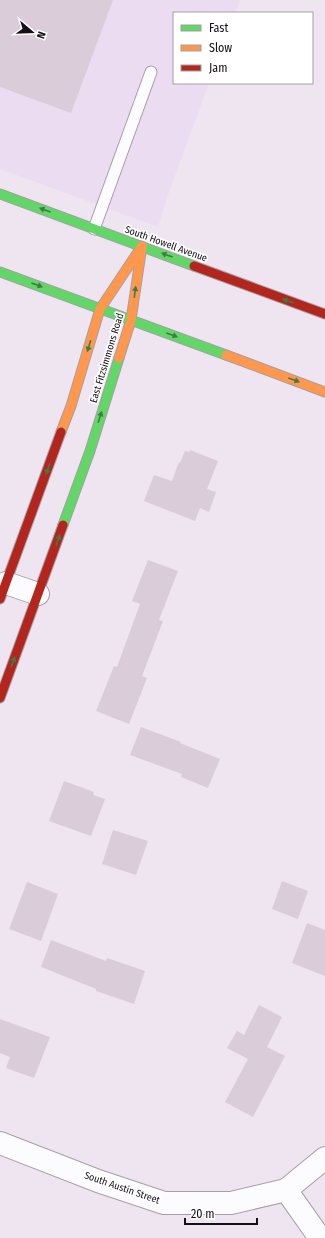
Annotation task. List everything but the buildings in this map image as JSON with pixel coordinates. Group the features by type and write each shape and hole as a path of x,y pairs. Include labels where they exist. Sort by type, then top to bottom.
{"street":[{"name":"South Howell Avenue","path":"0,194 325,314"},
{"name":"East Fitzsimmons Road","path":"3,591 71,406 100,309 142,246"},
{"name":"East Fitzsimmons Road","path":"0,698 90,451 131,320 142,246"},
{"path":"0,272 325,392"},
{"path":"3,591 38,594"},
{"name":"South Austin Street","path":"0,1143 98,1181 164,1203 231,1203 286,1190"},
{"path":"320,1238 286,1190 325,1158"}],"lane":[{"path":"94,229 151,72"}],"shaded area":[{"path":"0,0 240,0 235,12 173,12 173,84 209,84 166,200 158,227 0,169"}],"traffic: fast":[{"path":"0,194 194,266"},
{"path":"0,272 226,355"},
{"path":"63,525 90,451 119,358"}],"traffic: slow":[{"path":"61,432 71,406 100,309 142,246 131,320 119,358"},
{"path":"226,355 325,392"}],"traffic: jam":[{"path":"194,266 325,314"},
{"path":"0,599 61,432"},
{"path":"0,698 63,525"}]}
